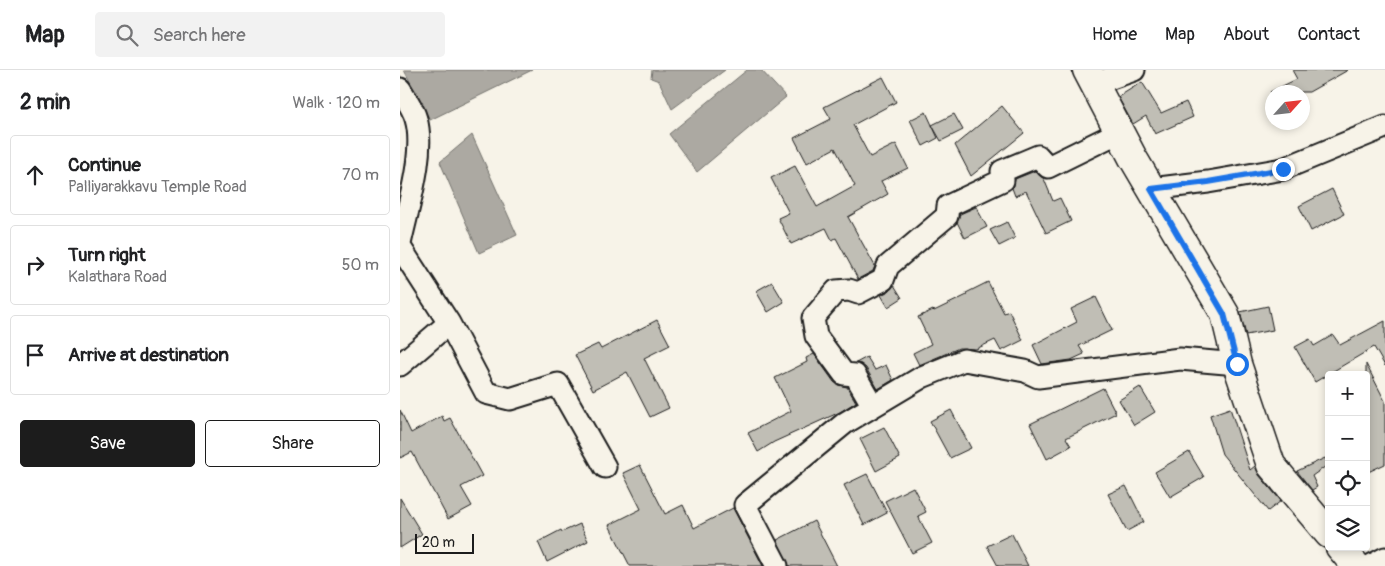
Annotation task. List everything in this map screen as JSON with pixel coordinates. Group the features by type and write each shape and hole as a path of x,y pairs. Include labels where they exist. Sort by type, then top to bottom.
{"street":[{"path":"1134,70 1091,77 1119,132 1224,314 1237,364 1271,465 1325,529"},
{"path":"400,89 412,107 420,137 415,173 400,246 449,323 486,393 510,399 558,384 605,467"},
{"path":"1151,189 1208,182 1283,169 1385,127"},
{"path":"874,406 855,375 844,374 816,336 813,318 836,291 849,290 858,293 883,280 888,266 948,216 948,206 1003,180 1002,171 1038,156 1048,167 1119,132"},
{"path":"400,364 449,323"},
{"path":"777,566 745,505 845,422 922,377 964,360 1025,371 1038,377 1180,359 1237,364"},
{"path":"1343,551 1356,566"},
{"path":"1370,566 1385,558"}],"shaded area":[{"path":"404,70 532,70 430,120"},
{"path":"652,70 725,70 672,109 659,81 651,78"},
{"path":"747,70 761,70 786,97 697,172 669,134"},
{"path":"472,135 517,235 479,253 440,162"}],"building":[{"path":"1292,70 1348,70 1310,91 1310,85 1285,85 1297,79"},
{"path":"883,77 896,102 853,125 870,157 896,144 908,168 881,181 888,194 848,217 875,266 873,271 858,279 836,238 832,240 826,228 791,244 778,218 789,213 771,178 795,166 817,207 855,186 835,148 807,163 794,138 831,119 824,107"},
{"path":"1142,82 1161,113 1186,102 1193,117 1155,134 1146,116 1133,124 1118,97"},
{"path":"1002,106 1024,133 971,176 955,145"},
{"path":"926,112 938,138 923,146 910,120"},
{"path":"954,114 963,130 941,141 932,125"},
{"path":"1035,171 1044,179 1053,201 1060,198 1071,221 1046,233 1026,191 1015,196 1012,188 1015,179"},
{"path":"1332,189 1344,214 1311,231 1299,206"},
{"path":"976,207 987,227 965,238 957,222 960,214"},
{"path":"1007,222 1015,238 999,246 990,230"},
{"path":"772,282 784,302 768,312 756,291"},
{"path":"988,282 1004,313 1009,311 1023,340 1001,351 995,340 976,349 959,348 919,365 913,353 931,344 918,317 967,295 966,293"},
{"path":"894,285 902,298 888,307 881,295 889,291"},
{"path":"1096,297 1112,330 1079,346 1084,354 1071,360 1042,364 1033,345 1077,322 1071,309"},
{"path":"1268,306 1273,330 1246,335 1240,312"},
{"path":"657,320 670,345 644,358 669,408 650,417 627,372 593,390 575,355 598,344 601,349"},
{"path":"1385,321 1385,366 1374,347 1334,371 1325,371 1325,376 1315,382 1295,347 1310,339 1314,346 1333,335 1340,345"},
{"path":"814,354 834,382 847,387 856,402 840,412 774,442 758,452 748,433 791,411 775,378 807,362 806,358"},
{"path":"867,357 875,370 886,365 893,380 878,389 866,368 856,363"},
{"path":"1370,372 1385,401 1385,464 1370,471"},
{"path":"1140,387 1155,412 1134,425 1119,400"},
{"path":"1103,388 1116,413 1066,438 1071,446 1047,459 1030,424"},
{"path":"1230,408 1250,470 1255,466 1259,475 1281,501 1268,511 1222,454 1210,415"},
{"path":"400,410 411,433 442,416 444,421 450,418 482,476 461,487 472,506 448,519 412,452 400,458"},
{"path":"951,410 971,448 950,458 930,421"},
{"path":"884,427 900,458 876,471 860,439"},
{"path":"1189,452 1204,477 1170,497 1155,472"},
{"path":"1325,458 1325,467 1312,476 1317,487 1312,490 1297,471"},
{"path":"640,465 665,514 683,505 694,528 733,508 763,566 630,566 609,525 641,509 623,473"},
{"path":"867,474 887,513 864,525 844,485"},
{"path":"1126,486 1144,522 1127,531 1108,494"},
{"path":"913,487 926,512 918,516 932,543 912,553 885,501"},
{"path":"400,498 422,534 400,548"},
{"path":"814,521 837,566 789,566 777,540"},
{"path":"580,524 588,541 547,562 538,542 561,530 562,532"},
{"path":"1012,534 1028,566 998,566 987,546"}],"route":[{"path":"1237,364 1224,314 1151,189 1208,182 1283,169"}]}
